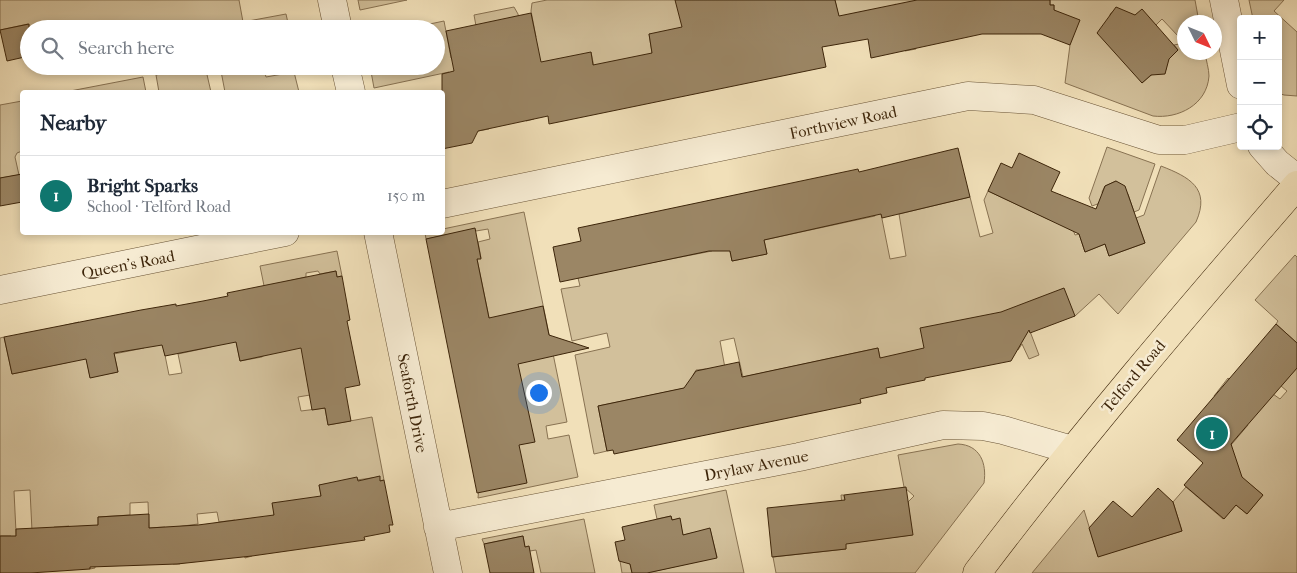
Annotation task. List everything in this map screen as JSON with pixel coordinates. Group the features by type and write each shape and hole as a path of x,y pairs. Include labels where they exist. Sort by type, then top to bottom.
{"main road":[{"name":"Telford Road","path":"977,573 1072,450 1145,361 1297,185"}],"street":[{"path":"332,0 336,20"},
{"path":"1224,0 1237,65"},
{"path":"347,75 350,90"},
{"name":"Forthview Road","path":"445,203 968,96 1034,100 1160,140 1185,140 1237,128"},
{"path":"1266,150 1277,163 1297,179"},
{"name":"Queen's Road","path":"0,290 270,235"},
{"name":"Seaforth Drive","path":"379,235 448,573"},
{"name":"Drylaw Avenue","path":"438,527 799,457 944,425 983,426 1072,450"}],"shaded area":[{"path":"0,0 239,0 243,20 20,20 20,26 0,30"},
{"path":"358,0 407,0 360,10"},
{"path":"547,0 697,0 703,44 649,34 652,53 598,87 591,52 532,107 534,119 526,121 513,56 479,80 489,129 478,131 472,98 449,72 445,73 445,26 451,58 481,53 474,15 514,7 518,14 523,39 536,37 531,11 532,3"},
{"path":"835,0 917,0 911,29 916,49 905,51 896,4 843,38"},
{"path":"1050,0 1195,0 1198,15 1177,15 1177,35 1162,19 1156,25 1131,19 1115,9 1110,14 1110,17 1142,83 1154,73 1164,72 1166,70 1166,62 1177,51 1177,60 1207,60 1209,76 1203,95 1190,108 1181,112 1172,115 1153,116 1065,83 1070,45 1054,34 1054,5 1050,5"},
{"path":"1249,0 1284,0 1274,11 1278,15 1252,15"},
{"path":"286,14 287,20 254,20"},
{"path":"1282,18 1297,32 1297,96 1282,94"},
{"path":"156,75 207,75 211,90 159,90"},
{"path":"222,75 265,75 266,77 295,75 298,90 225,90"},
{"path":"372,75 435,75 374,88"},
{"path":"143,77 146,90 75,90"},
{"path":"20,101 20,152 15,157 19,175 0,178 0,105"},
{"path":"1107,147 1155,164 1139,210 1134,212 1128,194 1116,181 1105,186 1102,192 1106,201 1092,206 1089,198"},
{"path":"1161,166 1195,185 1201,200 1196,222 1118,314 1099,294 1075,316 1020,305 1039,355 1029,359 1022,344 1018,350 1014,347 926,358 886,388 878,348 743,377 734,338 720,341 725,368 709,372 706,369 696,370 693,375 695,386 598,406 607,451 594,454 575,355 610,347 607,333 572,341 561,289 580,286 578,278 632,240 627,218 640,215 650,263 712,251 711,224 707,201 719,199 732,261 767,254 764,240 875,216 876,189 890,259 906,256 899,214 970,197 980,237 993,233 984,200 988,191 1048,219 1060,194 1075,235 1079,234 1085,252 1105,244 1109,256 1145,243 1136,218 1144,215"},
{"path":"524,212 567,422 546,426 548,439 569,435 578,477 478,498 492,332 477,259 481,258 478,242 490,239 488,229 476,231 475,229 426,239 425,235 445,235 445,229"},
{"path":"337,251 342,276 337,277 336,271 320,274 318,271 306,273 306,277 284,282 298,302 310,395 298,397 301,411 325,408 328,425 372,417 384,480 380,481 379,477 319,485 324,511 346,541 313,547 308,511 273,503 274,515 248,532 252,556 245,558 235,520 219,522 217,512 197,514 198,524 176,527 180,564 173,564 165,527 149,528 148,502 130,503 130,515 98,517 99,563 95,563 95,568 90,569 69,532 69,526 54,527 34,572 30,490 14,491 18,573 11,573 11,536 0,536 0,338 4,337 12,374 70,362 62,326 79,322 90,377 118,372 114,354 144,348 156,311 169,375 182,373 178,354 211,347 234,331 240,361 262,357 276,345 260,266"},
{"path":"1295,255 1297,257 1297,343 1276,324 1278,321 1255,300"},
{"path":"1297,368 1297,573 1032,573 1084,510 1098,556 1182,531 1173,502 1186,487 1223,519 1236,505 1247,514 1263,495 1251,485 1243,494 1236,460 1226,451 1248,425 1214,396 1228,378 1244,392 1273,394 1280,399 1287,391 1281,386"},
{"path":"958,444 972,448 980,456 983,462 984,483 915,573 776,573 773,557 846,549 841,495 844,495 847,517 857,542 912,535 908,502 914,496 904,487 898,455"},
{"path":"726,490 744,573 647,573 717,557 710,529 683,535 679,519 672,520 671,516 657,519 654,505"},
{"path":"584,519 595,573 541,573 536,550 530,551 525,547 523,536 484,544 482,539"},
{"path":"629,559 632,573 622,573 620,561"}],"building":[{"path":"675,0 835,0 839,16 917,0 1050,0 1050,5 1054,5 1054,10 1080,20 1070,45 1041,34 982,34 871,58 868,39 822,47 826,67 549,124 548,116 478,131 472,143 445,148 445,90 442,90 442,75 454,71 446,31 531,13 541,62 591,52 593,65 652,53 649,34 682,27"},
{"path":"1116,7 1135,15 1142,9 1177,51 1169,59 1165,74 1151,75 1142,83 1097,33"},
{"path":"20,26 20,58 7,61 0,30"},
{"path":"958,148 970,197 882,218 881,214 764,240 767,254 732,261 730,251 709,251 560,282 553,247 581,241 578,228 858,169 859,172"},
{"path":"1019,153 1060,172 1051,191 1096,209 1105,186 1116,181 1125,186 1145,243 1109,256 1105,244 1085,252 1079,234 988,191 1001,163 1012,168"},
{"path":"20,174 20,202 0,206 0,178"},
{"path":"475,228 481,259 477,259 489,318 543,306 549,335 589,348 518,364 535,442 519,445 527,483 477,493 426,239"},
{"path":"336,271 337,277 342,276 350,320 347,321 360,385 345,388 351,421 328,425 325,408 312,410 301,348 240,361 236,342 165,356 162,345 114,353 118,372 90,378 86,359 12,374 4,337 141,310 203,301 228,296 227,293"},
{"path":"1064,288 1075,316 1030,333 1029,330 1011,361 925,378 925,380 886,388 887,393 860,399 861,403 614,454 613,450 607,451 598,406 684,388 696,371 739,362 742,377 878,348 880,358 924,348 920,328 1001,312"},
{"path":"1276,324 1297,343 1297,368 1231,444 1242,477 1263,495 1247,514 1236,505 1224,519 1184,485 1203,463 1177,440"},
{"path":"380,476 380,481 384,480 393,525 389,525 390,532 364,537 365,540 252,556 177,564 90,567 90,569 30,573 0,573 0,536 16,536 16,529 98,525 98,517 149,514 149,528 198,525 274,515 272,503 321,496 319,485 357,477 358,481"},
{"path":"906,487 913,535 846,544 846,549 772,557 767,508 845,500 844,495"},
{"path":"1158,488 1173,502 1182,531 1098,557 1089,528 1113,501 1132,517"},
{"path":"671,516 672,520 680,518 683,535 710,528 717,558 647,573 632,573 630,564 619,561 615,542 625,540 622,527"},
{"path":"523,536 525,547 529,546 534,573 490,573 484,544"}],"place":[{"name":"Bright Sparks","path":"1212,433"}]}
